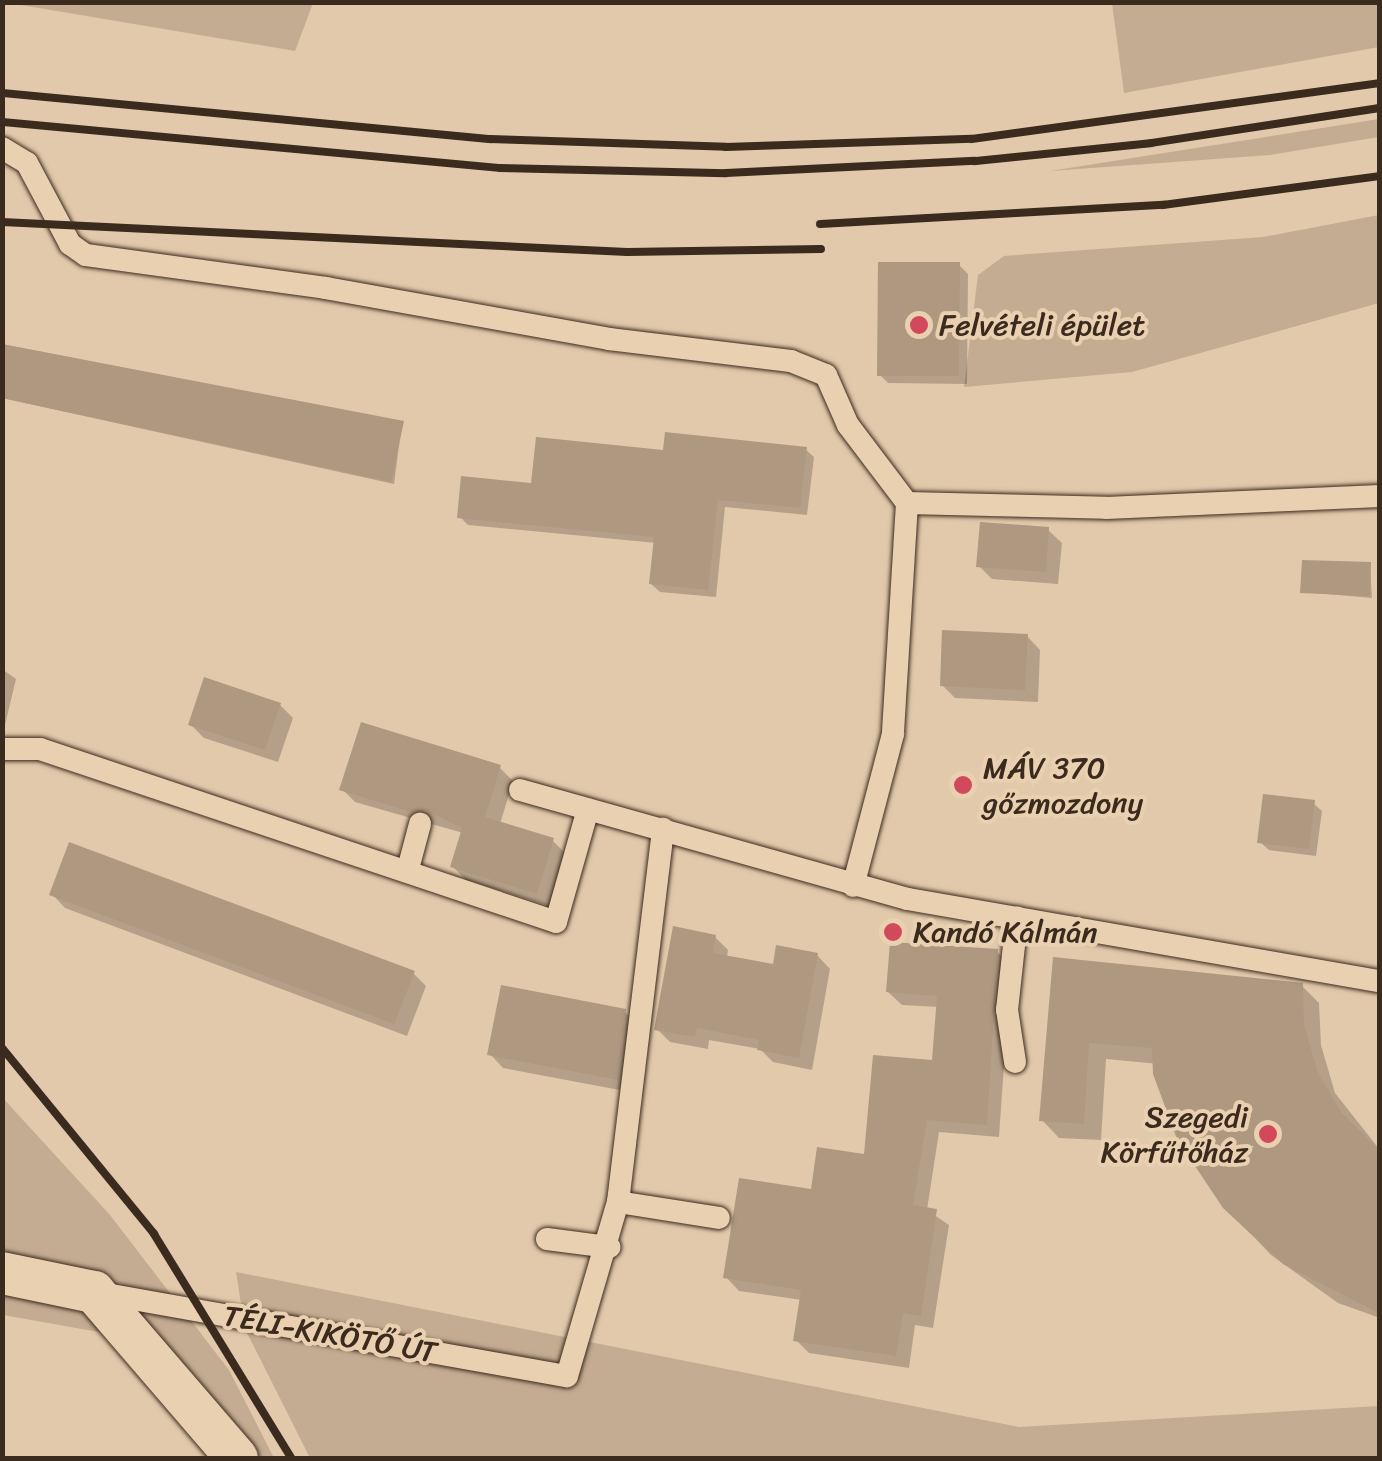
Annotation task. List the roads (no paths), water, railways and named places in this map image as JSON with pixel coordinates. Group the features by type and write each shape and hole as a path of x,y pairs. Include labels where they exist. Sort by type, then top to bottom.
{"street":[{"name":"TÉLI-KIKÖTŐ ÚT","path":"2,1273 94,1292"},
{"path":"94,1292 237,1458"}],"lane":[{"path":"2,148 27,163 70,244 86,256 811,366 832,380 848,425 907,503 893,734 853,886"},
{"path":"907,503 1106,508 1380,496"},
{"path":"2,748 40,749 408,868 556,922 588,809"},
{"path":"520,790 853,886 1378,980"},
{"path":"408,868 420,824"},
{"path":"547,1238 609,1247 618,1202 663,829"},
{"path":"1015,1062 1006,1010 1017,918"},
{"path":"618,1202 719,1218"},
{"name":"TÉLI-KIKÖTŐ ÚT","path":"94,1292 567,1376 609,1247"}],"railway":[{"path":"2,93 490,139 726,147 972,139 1380,83"},
{"path":"2,122 500,168 726,173 975,161 1151,143 1380,108"},
{"path":"820,224 1163,205 1380,176"},
{"path":"2,222 627,252 821,249"},
{"path":"2,1048 154,1234 291,1458"}],"place":[{"name":"Felvételi épület","path":"919,325"},
{"name":"MÁV 370 gőzmozdony","path":"963,785"},
{"name":"Kandó Kálmán","path":"893,932"},
{"name":"Szegedi Körfűtőház","path":"1268,1134"}]}
